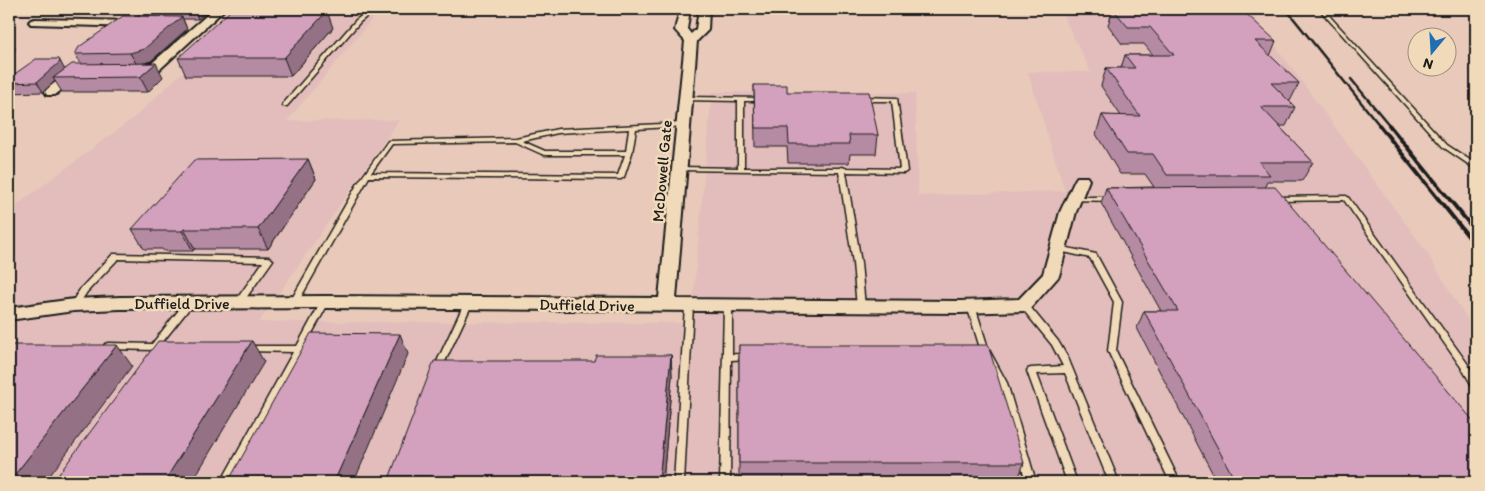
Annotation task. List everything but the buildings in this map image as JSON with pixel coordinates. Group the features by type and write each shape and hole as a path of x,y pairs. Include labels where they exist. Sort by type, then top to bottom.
{"street":[{"path":"128,71 156,66 220,9"},
{"name":"McDowell Gate","path":"685,9 681,30 691,40"},
{"name":"McDowell Gate","path":"668,306 691,40 702,30 704,9"},
{"path":"35,22 147,24"},
{"path":"105,36 120,24"},
{"path":"184,24 202,24"},
{"path":"51,92 79,68"},
{"path":"1024,305 1051,276 1073,199 1082,180"},
{"name":"Duffield Drive","path":"11,316 74,305 190,303 326,302 861,307 1024,305"}],"lane":[{"path":"285,105 358,21 374,9"},
{"path":"1322,9 1445,146 1476,167"},
{"path":"686,99 770,99"},
{"path":"741,99 741,168"},
{"path":"680,169 904,170 895,100 856,99"},
{"path":"294,302 367,175 390,142 516,140 558,131 683,125"},
{"path":"367,175 621,177 629,153 634,127"},
{"path":"516,140 544,153 629,153"},
{"path":"842,169 857,263 861,307"},
{"path":"1268,199 1346,198 1464,365 1476,385"},
{"path":"1073,199 1121,199"},
{"path":"1058,248 1093,256 1118,302 1112,351 1175,482"},
{"path":"74,305 84,290 116,256 269,260 238,303"},
{"path":"226,482 326,302"},
{"path":"154,347 190,303"},
{"path":"434,377 468,304"},
{"path":"1024,305 1055,343 1069,369 1114,482"},
{"path":"679,482 687,357 688,306"},
{"path":"725,482 728,306"},
{"path":"971,306 982,355 1003,383 1031,482"},
{"path":"96,346 174,347"},
{"path":"232,348 300,349"},
{"path":"727,357 756,357"},
{"path":"1069,369 1031,371 1072,482"}],"shaded area":[{"path":"250,9 379,11 287,121 399,120 259,322 691,323 712,92 915,93 918,196 1065,191 1028,72 1091,72 1060,9 1249,10 1425,250 1476,334 1476,482 9,482 9,211 136,116"}],"waterway":[{"path":"9,54 14,49"}],"railway":[{"path":"1286,9 1380,126"},
{"path":"1351,79 1390,126"},
{"path":"1379,125 1476,246"},
{"path":"1389,125 1476,232"}]}
